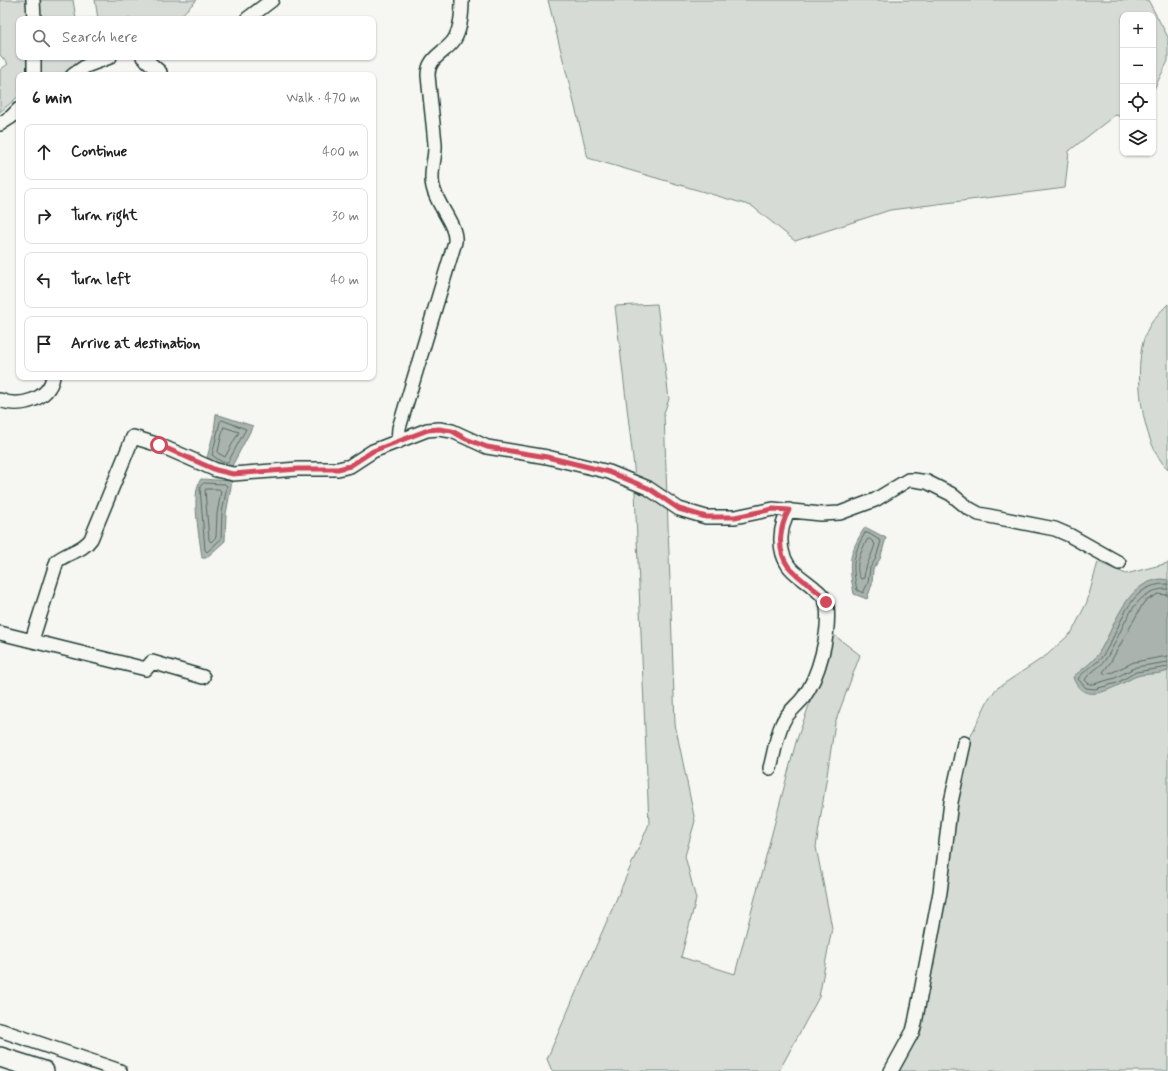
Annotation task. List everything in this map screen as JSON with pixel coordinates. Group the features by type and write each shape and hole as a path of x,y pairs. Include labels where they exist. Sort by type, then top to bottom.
{"highway":[{"path":"0,1057 44,1071"}],"street":[{"path":"33,0 34,16"},
{"path":"251,16 272,0"},
{"path":"398,442 399,428 455,242 453,228 439,206 432,185 431,167 435,146 428,75 429,66 450,45 457,35 462,0"},
{"path":"34,60 34,72"},
{"path":"77,72 86,66 102,60"},
{"path":"148,60 160,72"},
{"path":"0,124 11,118 16,112"},
{"path":"0,400 16,404 34,400 48,389 52,380"},
{"path":"32,640 57,561 65,555 84,547 91,540 133,437 159,445 216,470 233,474 298,469 338,469 350,466 373,451 428,430 446,429 487,447 547,457 609,472 648,488 679,509 706,517 735,517 773,509 820,514 840,513 875,500 908,480 920,480 951,494 968,508 979,514 1055,530 1069,535 1119,563"},
{"path":"770,768 782,724 788,713 803,698 816,677 826,632 827,608 825,599 788,566 784,558 780,532 782,523 789,510"},
{"path":"0,633 146,669 152,662 203,677"},
{"path":"891,1071 913,1031 915,1023 940,892 951,802 964,743"},
{"path":"0,1030 120,1071"}],"shaded area":[{"path":"0,0 73,0 76,16 16,16 16,60 83,60 65,72 16,72 16,99 0,112 0,70 8,64 0,55"},
{"path":"95,0 197,0 180,16 98,16"},
{"path":"548,0 1148,0 1154,12 1120,12 1120,116 1115,115 1069,151 1065,188 890,210 795,241 752,206 588,158"},
{"path":"1156,15 1168,37 1168,61 1156,85"},
{"path":"657,304 669,399 664,413 675,724 695,821 685,856 696,899 681,957 735,974 796,742 834,635 860,655 835,723 816,847 832,928 819,997 779,1071 552,1071 547,1059 649,824 634,467 615,306"},
{"path":"1168,304 1168,469 1159,458 1151,442 1145,424 1140,384 1140,365 1142,347 1146,333 1158,314"},
{"path":"1098,562 1126,574 1168,563 1168,1071 895,1071 916,1032 954,802 967,744 987,702 996,689 1047,655 1072,632 1087,602"}],"water":[{"path":"216,414 253,426 232,466 221,466 207,458 214,431"},
{"path":"201,479 232,481 226,514 225,541 206,558 202,558 196,505 196,495"},
{"path":"865,527 886,538 880,559 873,569 872,584 867,599 854,594 850,566 852,552"},
{"path":"1161,579 1168,580 1168,671 1137,676 1102,692 1085,692 1078,687 1073,677 1096,657 1122,608 1129,598 1148,582"}],"route":[{"path":"159,445 216,470 233,474 309,468 330,470 350,466 373,451 428,430 446,429 487,447 547,457 590,466 609,472 648,488 679,509 706,517 735,517 773,509 789,510 782,523 780,532 784,558 788,566 823,596 826,602"}]}
